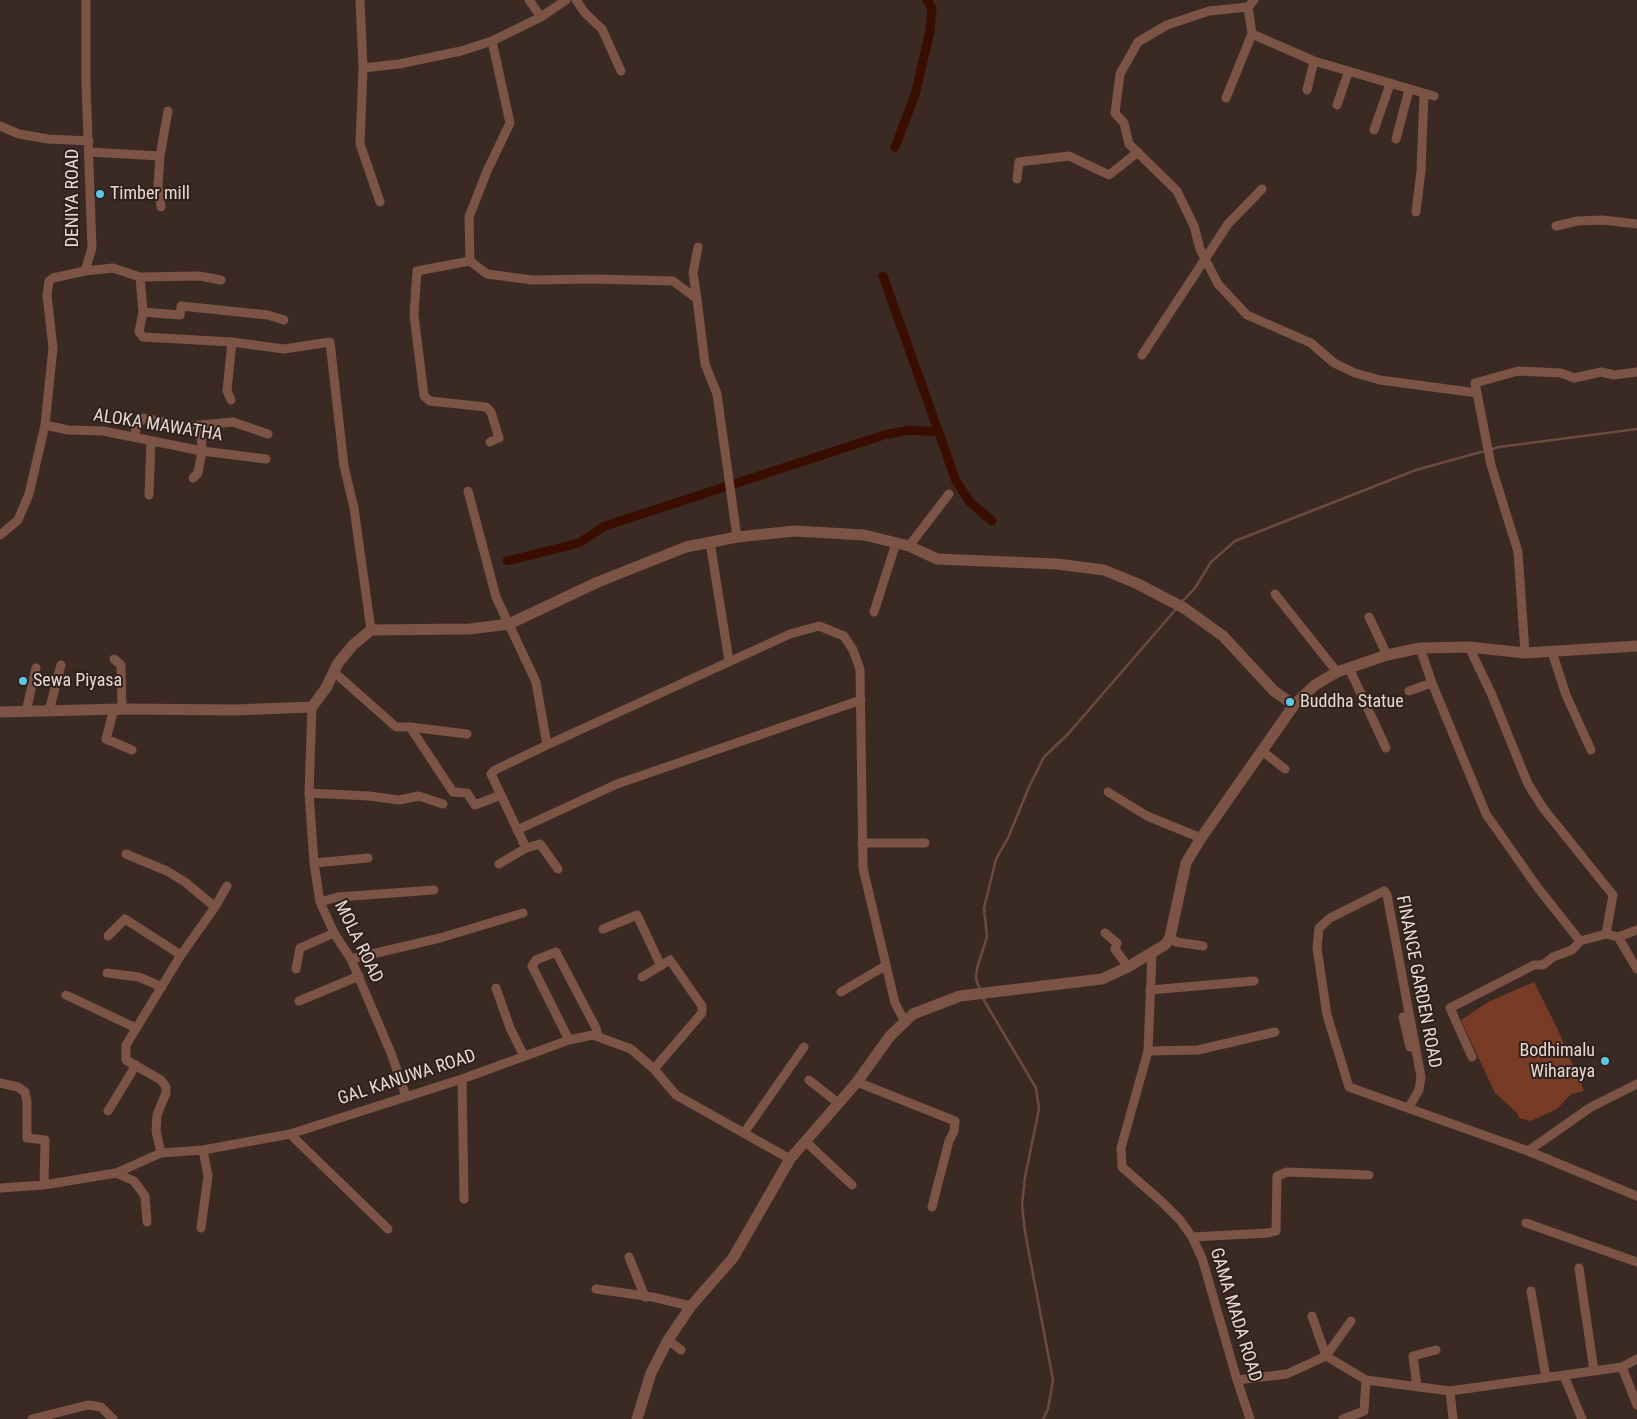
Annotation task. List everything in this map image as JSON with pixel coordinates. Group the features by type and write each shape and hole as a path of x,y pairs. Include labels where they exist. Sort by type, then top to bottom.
{"street":[{"name":"DENIYA ROAD","path":"0,534 18,520 29,494 45,425 53,348 47,295 49,281 53,278 85,271 92,248 86,83 86,0"},
{"path":"360,0 362,68 360,144 380,202"},
{"path":"529,0 541,17"},
{"path":"362,68 399,64 461,51 492,41 541,17 566,0"},
{"path":"576,0 585,13 602,29 621,71"},
{"path":"1226,98 1252,34 1251,4 1209,11 1167,25 1138,42 1120,74 1115,114 1124,123 1129,144 1177,191 1194,226 1204,258 1218,284 1247,315 1311,343 1334,363 1355,373 1380,380 1477,393"},
{"path":"1252,34 1314,62 1434,96"},
{"path":"470,261 470,218 487,171 510,123 492,41"},
{"path":"1307,90 1314,62"},
{"path":"1337,105 1348,73"},
{"path":"1374,130 1390,84"},
{"path":"1396,139 1409,90"},
{"path":"1416,212 1422,171 1424,94"},
{"path":"161,207 158,185 160,156 168,111"},
{"path":"0,126 19,134 48,139 89,141"},
{"path":"90,152 160,156"},
{"path":"1017,179 1019,162 1069,156 1109,175 1138,152"},
{"path":"1142,355 1228,224 1262,189"},
{"path":"1556,226 1578,221 1603,220 1637,224"},
{"path":"698,247 693,274 698,299 705,364 717,394 737,536"},
{"path":"490,442 499,438 491,412 486,407 430,401 424,396 415,324 417,271 470,261 487,274 532,280 673,281 698,299"},
{"path":"85,271 113,268 140,277 199,276 221,280"},
{"path":"140,277 142,312 139,332 143,337 232,342 284,349 330,342 344,466 354,508 371,630"},
{"path":"142,312 180,315 181,306 268,315 284,320"},
{"path":"231,400 227,391 232,342"},
{"path":"1525,653 1518,552 1491,465 1475,383 1518,371 1561,373 1574,378 1601,372 1614,375 1637,372"},
{"path":"134,437 137,426 143,418 187,426 233,422 268,434"},
{"name":"ALOKA MAWATHA","path":"45,425 68,430 104,431 202,451 266,459"},
{"path":"193,478 198,473 202,451 201,425"},
{"path":"149,495 151,442"},
{"path":"468,491 496,597 536,682 547,745"},
{"path":"909,546 950,494"},
{"path":"0,712 118,709 235,710 312,707 338,663 353,645 371,630 470,629 509,624 631,569 686,547 737,536 795,531 864,535 909,546 937,559 1057,564 1104,570 1184,608 1223,636 1274,691 1294,705"},
{"path":"710,542 729,660"},
{"path":"874,612 896,542"},
{"path":"1275,594 1337,672"},
{"path":"1369,617 1380,637 1386,655"},
{"path":"526,848 491,774 494,770 729,660 790,634 819,626 844,636 853,650 860,669 863,868 895,1003 905,1022"},
{"path":"637,1419 650,1373 668,1340 691,1306 733,1258 790,1159 858,1082 890,1036 913,1014 960,996 1102,979 1128,968 1166,944 1170,937 1186,862 1294,705 1315,684 1337,672 1386,655 1420,648 1469,647 1525,653 1637,646"},
{"path":"1469,647 1491,693 1528,784 1544,808 1613,895 1606,934"},
{"path":"1420,648 1432,683 1486,814 1538,888 1580,941"},
{"path":"1552,652 1566,695 1591,750"},
{"path":"114,659 121,665 118,709 106,740 132,750"},
{"path":"49,711 61,665"},
{"path":"26,712 36,668"},
{"path":"1349,668 1386,748"},
{"path":"334,672 396,727 468,734"},
{"path":"1409,691 1432,683"},
{"path":"517,830 617,784 861,700"},
{"name":"MOLA ROAD","path":"312,707 309,793 314,863 320,902 334,933 351,959 391,1053 406,1096"},
{"path":"410,727 453,792 467,793 475,805 501,795"},
{"path":"1262,751 1285,769"},
{"path":"1108,792 1147,816 1201,838"},
{"path":"309,793 370,796 399,800 420,796 443,804"},
{"path":"862,843 925,843"},
{"path":"499,864 526,848 540,844 558,869"},
{"path":"126,854 167,870 215,907"},
{"path":"314,863 368,858"},
{"path":"161,1152 156,1131 157,1115 166,1093 166,1087 161,1080 126,1060 126,1045 181,955 215,907 227,886"},
{"path":"320,902 338,897 434,890"},
{"name":"FINANCE GARDEN ROAD","path":"1409,1107 1419,1090 1422,1077 1387,895 1384,891 1330,918 1319,928 1317,948 1327,1015 1350,1087 1528,1151 1637,1196"},
{"path":"351,959 440,938 523,913"},
{"path":"603,929 637,915 661,966"},
{"path":"108,936 125,919 181,955"},
{"path":"1472,1057 1450,1008 1534,966 1543,965 1553,957 1572,950 1580,941 1606,934 1618,936 1637,930"},
{"path":"296,969 300,948 334,933"},
{"path":"1105,933 1117,943 1115,949 1128,968"},
{"path":"1618,936 1637,969"},
{"path":"1170,937 1176,942 1203,946"},
{"path":"569,1040 532,966 536,960 556,952 596,1028 598,1037"},
{"name":"GAMA MADA ROAD","path":"1152,954 1148,1051 1121,1148 1122,1168 1162,1202 1180,1220 1192,1237 1202,1258 1250,1419"},
{"path":"642,976 670,960 702,1006 702,1013 654,1069"},
{"path":"841,992 885,966"},
{"path":"107,973 139,977 162,987"},
{"path":"300,1001 358,976"},
{"path":"1150,990 1254,980"},
{"path":"496,988 510,1028 524,1056"},
{"path":"66,995 136,1028"},
{"path":"1410,1017 1403,1016 1410,1047"},
{"path":"1148,1051 1198,1050 1275,1032"},
{"name":"GAL KANUWA ROAD","path":"0,1188 44,1185 116,1173 161,1152 203,1150 290,1134 462,1079 569,1040 593,1035 631,1049 654,1069 676,1095 790,1159"},
{"path":"744,1133 804,1046"},
{"path":"108,1112 136,1065"},
{"path":"462,1079 464,1199"},
{"path":"809,1080 838,1103"},
{"path":"858,1082 955,1121 954,1131 949,1141 932,1207"},
{"path":"0,1083 18,1087 25,1092 27,1102 27,1138 45,1140 44,1185"},
{"path":"1528,1151 1591,1107 1637,1084"},
{"path":"290,1134 388,1229"},
{"path":"805,1141 852,1185"},
{"path":"201,1228 208,1176 203,1150"},
{"path":"1192,1237 1268,1234 1276,1231 1277,1176 1287,1172 1369,1175"},
{"path":"116,1173 134,1181 145,1196 147,1222"},
{"path":"1526,1223 1637,1262"},
{"path":"629,1258 645,1297"},
{"path":"1579,1268 1594,1371"},
{"path":"596,1289 691,1306"},
{"path":"1531,1291 1546,1378"},
{"path":"1312,1316 1326,1356 1366,1380 1417,1387 1450,1391 1622,1367 1637,1359"},
{"path":"1237,1380 1287,1374 1326,1356 1351,1321"},
{"path":"668,1340 681,1350"},
{"path":"1417,1387 1413,1356 1436,1350"},
{"path":"1622,1367 1637,1405"},
{"path":"1564,1376 1582,1419"},
{"path":"1343,1419 1364,1411 1366,1380"},
{"path":"1450,1391 1453,1419"},
{"path":"32,1419 88,1406 101,1407 113,1419"}],"shaded area":[{"path":"1534,982 1558,1030 1584,1091 1571,1094 1557,1109 1531,1121 1519,1118 1517,1113 1495,1093 1461,1020 1488,1002"}],"waterway":[{"path":"895,147 915,95 930,31 932,8 927,0"},
{"path":"883,276 956,481 970,502 992,521"},
{"path":"1182,602 1195,588 1211,562 1235,541 1416,470 1499,447 1637,429"},
{"path":"507,561 579,543 605,526 884,435 909,430 938,432"},
{"path":"980,990 976,979 977,968 987,937 984,908 996,859 1008,838 1029,787 1044,757 1068,734 1177,608"},
{"path":"982,997 1036,1088 1039,1109 1025,1177 1022,1205 1025,1232 1053,1380 1048,1409 1043,1419"}],"place":[{"name":"Timber mill","path":"100,194"},
{"name":"Sewa Piyasa","path":"23,681"},
{"name":"Buddha Statue","path":"1290,702"},
{"name":"Bodhimalu Wiharaya","path":"1605,1061"}]}
